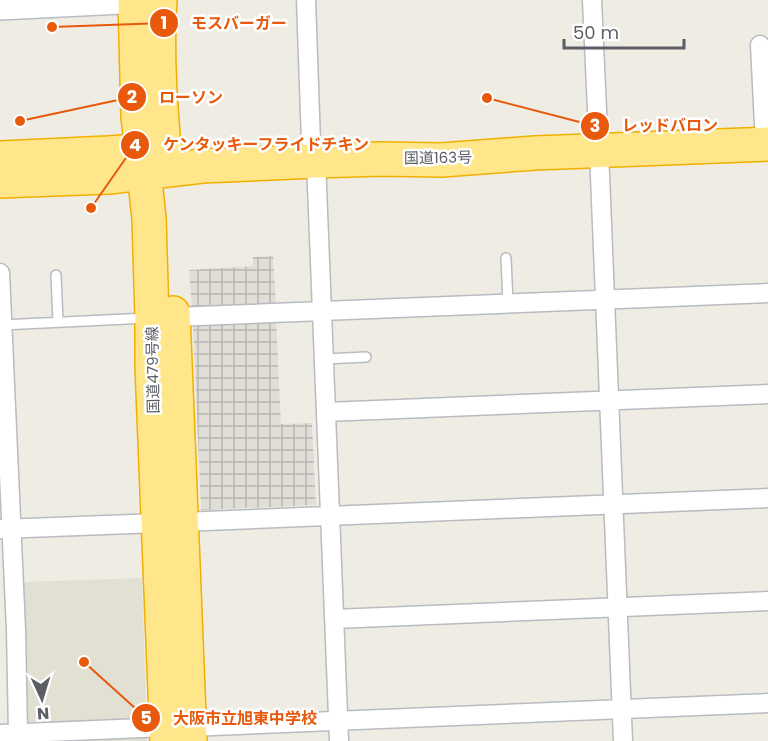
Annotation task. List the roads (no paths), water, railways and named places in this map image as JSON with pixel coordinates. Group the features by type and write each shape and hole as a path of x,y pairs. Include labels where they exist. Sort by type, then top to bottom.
{"highway":[{"name":"国道479号線","path":"135,0 138,116 154,161"},
{"name":"国道479号線","path":"160,0 158,29 161,115 154,161 163,317 152,364 170,523 178,734"},
{"name":"国道163号","path":"0,158 154,161 202,166 314,151 381,159 441,160 598,142 767,131"},
{"name":"国道163号","path":"0,181 109,177 154,161"}],"street":[{"path":"0,6 122,0"},
{"path":"306,0 322,311 339,741"},
{"path":"592,0 623,741"},
{"path":"760,45 767,131"},
{"path":"0,273 9,734 178,734 338,720 768,703"},
{"path":"163,317 768,293"},
{"path":"326,412 768,394"},
{"path":"5,529 768,498"},
{"path":"334,619 768,601"}],"lane":[{"path":"506,258 508,303"},
{"path":"56,275 58,322"},
{"path":"2,325 163,317"},
{"path":"324,359 366,357"}],"place":[{"name":"モスバーガー","path":"52,27"},
{"name":"レッドバロン","path":"487,98"},
{"name":"ローソン","path":"20,121"},
{"name":"ケンタッキーフライドチキン","path":"91,208"},
{"name":"大阪市立旭東中学校","path":"84,662"}]}
